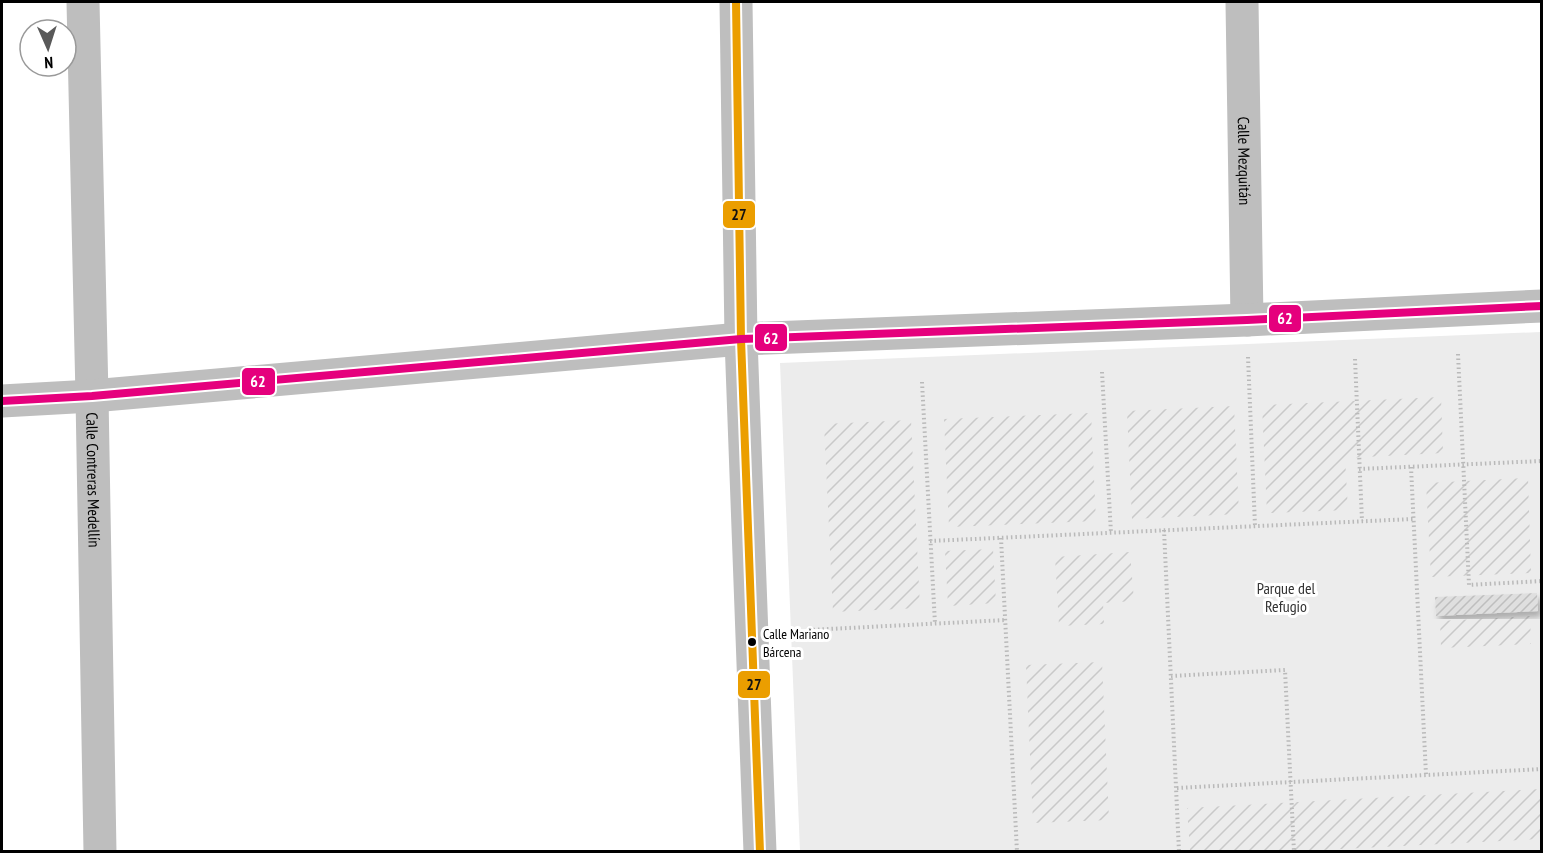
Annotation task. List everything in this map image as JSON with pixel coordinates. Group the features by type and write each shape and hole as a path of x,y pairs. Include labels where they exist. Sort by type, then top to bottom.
{"street":[{"name":"Calle Contreras Medellín","path":"83,2 100,852"},
{"path":"736,2 741,339 760,852"},
{"name":"Calle Mezquitán","path":"1242,2 1246,320"},
{"path":"2,401 92,396 741,339 1246,320 1542,306"}],"path":[{"path":"1246,320 1255,526"},
{"path":"1458,354 1469,585 1542,581"},
{"path":"1355,359 1362,521"},
{"path":"1102,372 1111,533"},
{"path":"922,382 934,624"},
{"path":"1359,469 1542,461"},
{"path":"1411,467 1426,776"},
{"path":"930,542 1413,519"},
{"path":"1164,531 1179,852"},
{"path":"1001,538 1017,852"},
{"path":"808,630 1006,620"},
{"path":"1171,676 1286,670 1294,852"},
{"path":"1177,789 1542,769"}],"green space":[{"name":"Parque del Refugio","path":"1541,332 1541,851 800,851 780,363"},
{"path":"1441,397 1443,453 1345,458 1348,510 1267,513 1262,405"},
{"path":"1234,406 1239,514 1132,519 1127,411"},
{"path":"1091,413 1096,521 949,527 944,419"},
{"path":"911,420 920,608 833,612 824,424"},
{"path":"1528,478 1531,573 1431,577 1426,483"},
{"path":"993,549 996,603 948,606 945,551"},
{"path":"1130,552 1134,601 1103,603 1104,624 1059,626 1055,557"},
{"path":"1530,616 1531,644 1441,648 1440,621"},
{"path":"1102,662 1109,820 1033,823 1026,665"},
{"path":"1541,789 1541,839 1302,851 1190,851 1187,808"}],"building":[{"path":"1537,593 1538,611 1436,616 1435,597"}],"transit line":[{"name":"27","path":"736,2 741,339 760,852"},
{"name":"62","path":"2,401 92,396 741,339 1247,320 1542,306"}],"place":[{"name":"Calle Mariano Bárcena","path":"752,642"}]}
